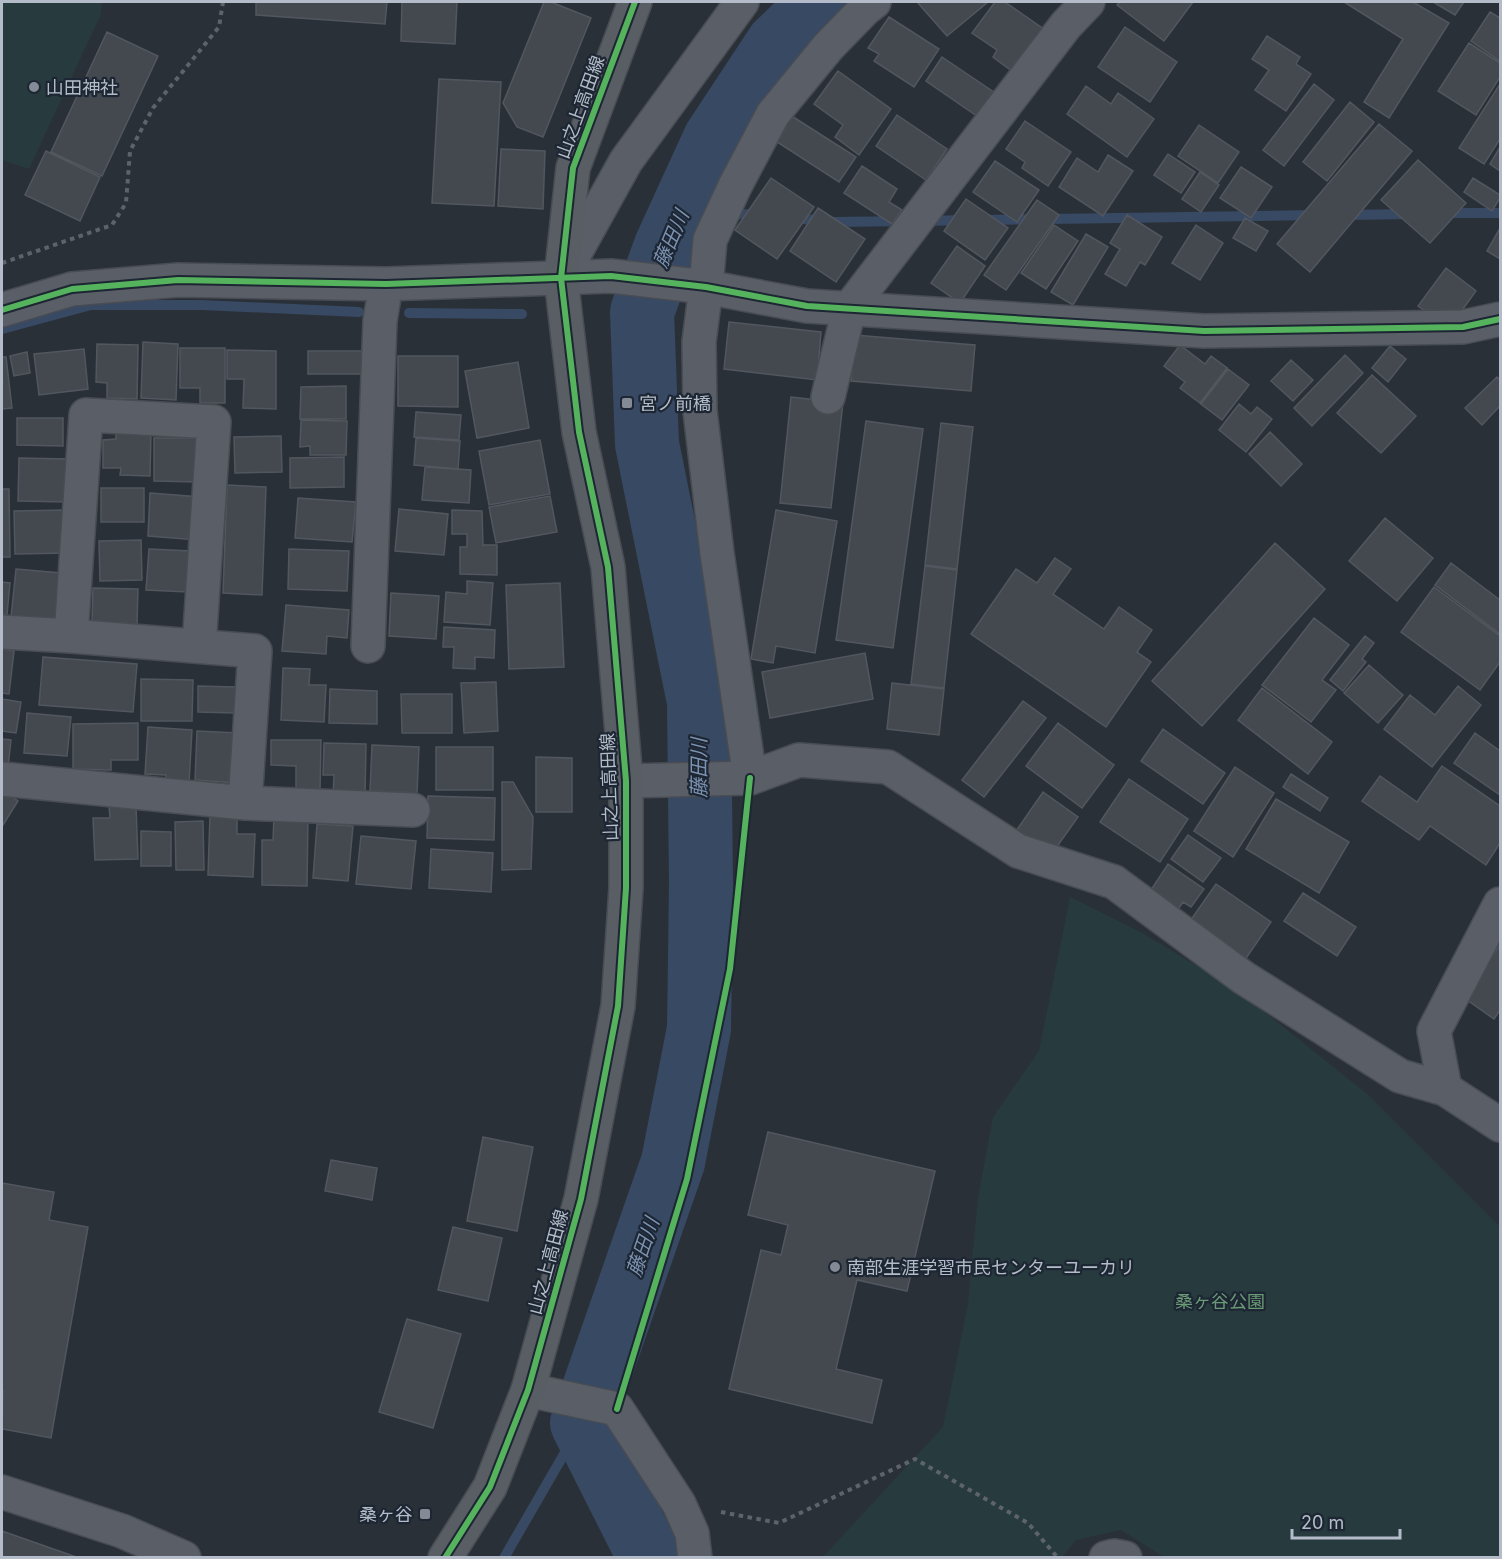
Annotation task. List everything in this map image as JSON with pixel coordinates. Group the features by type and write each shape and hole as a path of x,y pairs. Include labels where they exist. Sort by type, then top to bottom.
{"street":[{"name":"山之上高田線","path":"445,1557 490,1487 528,1390 581,1198 618,1006 626,888 626,781 608,567 579,432 561,278 573,168 634,2"},
{"path":"561,278 626,161 742,2"},
{"path":"744,777 700,411 699,342 702,287 710,240 773,114 828,47 874,2"},
{"path":"828,397 849,309 1066,25 1088,2"},
{"path":"2,310 72,289 178,280 386,284 611,276 702,287 807,306 1204,331 1463,327 1500,319"},
{"path":"368,646 380,321 386,284"},
{"path":"71,636 86,415 214,422 199,646"},
{"path":"2,632 255,651 244,803"},
{"path":"626,781 744,777 799,760 888,767 1018,851 1114,882 1244,978 1400,1076 1445,1089 1500,1125"},
{"path":"2,779 244,803 413,810"},
{"path":"1445,1089 1434,1031 1500,904"},
{"path":"528,1390 617,1409 679,1504 692,1533 695,1557"},
{"path":"2,1492 122,1531 184,1557"},
{"path":"1106,1557 1125,1557"}],"path":[{"path":"2,263 112,225 126,203 130,151 153,108 219,27 223,2"},
{"path":"679,1504 779,1523 915,1459 1028,1523 1058,1557"}],"green space":[{"name":"山田神社","path":"2,2 102,2 101,14 29,169 2,160"},
{"name":"桑ヶ谷公園","path":"1070,897 1144,934 1237,990 1366,1093 1500,1227 1500,1557 1164,1557 1121,1530 1076,1540 1062,1557 822,1558 943,1427 968,1304 978,1197 993,1117 1039,1051"}],"building":[{"path":"256,2 387,2 385,24 256,15"},
{"path":"402,2 457,2 455,44 401,41"},
{"path":"544,2 551,2 591,18 543,137 517,127 503,103"},
{"path":"917,2 988,2 947,36"},
{"path":"995,2 1005,2 1048,32 1017,75 993,57 997,50 972,33"},
{"path":"1120,2 1193,2 1164,41 1117,5"},
{"path":"1344,2 1413,2 1449,23 1389,118 1364,102 1403,39"},
{"path":"1433,2 1464,2 1455,15"},
{"path":"1490,12 1500,18 1500,61 1471,41"},
{"path":"889,17 939,49 914,87 874,61 879,54 868,48"},
{"path":"1125,27 1177,62 1150,102 1098,67"},
{"path":"107,32 158,56 102,176 51,152"},
{"path":"1267,36 1300,57 1296,64 1311,74 1286,111 1255,90 1269,70 1252,59"},
{"path":"1469,43 1500,63 1500,77 1476,115 1438,91"},
{"path":"942,57 1004,99 987,123 926,81"},
{"path":"838,71 891,109 859,155 835,137 843,125 814,104"},
{"path":"439,79 501,82 494,206 432,203"},
{"path":"1314,84 1334,100 1284,166 1263,150"},
{"path":"1500,84 1500,139 1484,164 1459,148"},
{"path":"1086,86 1111,104 1118,93 1154,119 1127,157 1067,114"},
{"path":"1350,102 1374,122 1327,181 1303,162"},
{"path":"787,113 856,157 839,182 771,138"},
{"path":"897,115 947,149 926,180 876,146"},
{"path":"1025,121 1071,152 1048,186 1022,168 1025,162 1006,149"},
{"path":"1379,124 1412,151 1310,272 1277,244"},
{"path":"1199,125 1239,152 1218,183 1178,156"},
{"path":"1500,147 1500,171 1490,164"},
{"path":"501,149 545,151 543,209 498,206"},
{"path":"46,151 100,177 80,221 25,195"},
{"path":"1168,154 1195,172 1181,193 1154,175"},
{"path":"1108,155 1133,171 1103,216 1059,187 1077,158 1098,172"},
{"path":"1418,160 1466,203 1430,243 1381,200"},
{"path":"995,161 1039,190 1017,222 973,192"},
{"path":"862,166 897,189 889,202 902,210 892,224 844,193"},
{"path":"1241,167 1272,187 1251,218 1220,198"},
{"path":"1200,172 1219,185 1201,212 1182,199"},
{"path":"771,178 814,207 777,259 735,230"},
{"path":"1473,178 1500,195 1492,211 1464,192"},
{"path":"966,199 1008,228 985,260 944,231"},
{"path":"1037,200 1059,215 1006,290 984,275"},
{"path":"818,208 865,239 836,282 790,251"},
{"path":"1127,215 1162,237 1145,265 1140,262 1126,286 1105,274 1120,249 1110,243"},
{"path":"1245,218 1268,231 1256,251 1233,238"},
{"path":"1054,225 1078,241 1046,289 1021,273"},
{"path":"1196,225 1223,243 1200,280 1172,263"},
{"path":"1500,228 1500,259 1487,251"},
{"path":"1086,234 1108,247 1073,305 1051,292"},
{"path":"957,246 985,266 960,303 931,283"},
{"path":"1446,268 1476,291 1460,313 1437,319 1418,306"},
{"path":"729,322 821,332 817,380 724,369"},
{"path":"854,335 975,345 971,391 851,381"},
{"path":"143,342 178,344 176,400 141,398"},
{"path":"97,344 138,345 137,399 107,398 107,383 96,382"},
{"path":"1180,345 1205,364 1211,356 1227,368 1200,403 1180,388 1185,382 1164,366"},
{"path":"1390,346 1406,359 1388,382 1372,368"},
{"path":"180,348 225,348 225,403 200,403 200,388 180,388"},
{"path":"84,349 88,389 39,395 34,354"},
{"path":"227,350 276,351 276,409 243,408 244,379 227,379"},
{"path":"308,351 362,351 362,374 308,374"},
{"path":"27,352 30,373 14,376 10,356"},
{"path":"1345,355 1363,373 1312,426 1294,408"},
{"path":"398,356 458,356 458,407 398,406"},
{"path":"2,357 6,357 12,408 2,409"},
{"path":"1291,360 1313,380 1293,401 1271,381"},
{"path":"518,362 529,428 477,438 465,371"},
{"path":"1228,369 1249,385 1222,420 1201,404"},
{"path":"1372,375 1416,416 1381,453 1337,413"},
{"path":"1497,377 1500,380 1500,406 1482,425 1465,408"},
{"path":"346,386 346,419 300,419 301,387"},
{"path":"791,397 843,403 831,508 780,503"},
{"path":"1239,404 1251,414 1257,407 1272,419 1246,452 1219,430"},
{"path":"416,412 461,415 459,440 414,437"},
{"path":"17,418 63,418 63,446 17,445"},
{"path":"301,420 347,421 346,455 310,455 310,446 300,447"},
{"path":"866,421 923,429 893,648 836,640"},
{"path":"941,423 973,427 957,569 925,565"},
{"path":"116,431 151,432 150,476 120,475 121,468 103,468 103,440 116,439"},
{"path":"1270,432 1302,464 1281,486 1249,454"},
{"path":"281,436 282,472 235,473 234,437"},
{"path":"154,438 198,438 198,482 154,481"},
{"path":"416,438 460,441 458,469 414,465"},
{"path":"540,440 550,494 489,505 479,451"},
{"path":"344,457 344,487 290,488 290,458"},
{"path":"19,458 68,459 67,502 18,501"},
{"path":"425,467 471,470 469,503 422,500"},
{"path":"227,485 266,487 262,595 223,593"},
{"path":"101,488 144,488 144,522 101,522"},
{"path":"2,489 9,489 10,557 2,557"},
{"path":"150,493 201,497 198,540 148,536"},
{"path":"550,496 557,532 496,543 489,507"},
{"path":"298,498 356,502 352,542 295,538"},
{"path":"399,509 448,514 444,555 395,551"},
{"path":"67,510 68,553 15,554 14,511"},
{"path":"452,510 482,511 483,545 497,545 497,575 460,574 460,547 467,547 467,534 452,534"},
{"path":"776,510 837,521 815,653 776,646 773,663 751,659"},
{"path":"1385,518 1433,558 1397,601 1349,561"},
{"path":"141,540 142,580 100,581 99,541"},
{"path":"1275,543 1325,589 1202,726 1152,681"},
{"path":"149,549 191,551 188,592 146,590"},
{"path":"289,549 349,551 347,591 288,589"},
{"path":"1055,558 1071,569 1053,594 1104,629 1119,607 1152,630 1137,652 1151,662 1106,727 971,634 1016,569 1037,583"},
{"path":"1451,563 1500,600 1500,634 1435,585"},
{"path":"925,566 957,570 944,688 911,684"},
{"path":"16,569 61,573 57,621 11,617"},
{"path":"467,581 493,583 490,625 444,622 446,592 467,594"},
{"path":"2,582 10,583 7,615 2,614"},
{"path":"560,583 564,667 509,669 506,585"},
{"path":"1434,587 1500,636 1500,662 1480,690 1401,632"},
{"path":"93,588 138,589 137,624 92,623"},
{"path":"391,593 439,596 436,639 389,636"},
{"path":"286,605 349,610 347,638 327,636 326,654 282,651"},
{"path":"1314,618 1349,645 1322,680 1336,690 1311,722 1262,685"},
{"path":"444,627 495,630 494,658 475,657 475,669 453,668 454,647 443,647"},
{"path":"1365,636 1374,643 1362,659 1366,662 1343,691 1330,680"},
{"path":"2,649 14,651 9,694 2,693"},
{"path":"865,653 873,699 770,718 762,672"},
{"path":"43,657 137,664 133,712 39,705"},
{"path":"1369,665 1403,695 1378,723 1344,693"},
{"path":"283,668 310,669 309,685 326,685 324,722 281,720"},
{"path":"141,679 193,680 192,721 141,721"},
{"path":"496,682 498,731 464,733 461,683"},
{"path":"892,683 944,689 939,735 887,729"},
{"path":"198,686 236,687 235,713 198,712"},
{"path":"1458,686 1481,705 1432,767 1384,729 1410,695 1435,715"},
{"path":"1262,688 1332,742 1308,774 1238,720"},
{"path":"330,689 377,691 377,724 329,723"},
{"path":"401,694 452,694 452,733 402,733"},
{"path":"2,699 21,702 16,733 2,731"},
{"path":"1023,701 1046,718 984,797 962,780"},
{"path":"27,713 71,717 67,756 24,753"},
{"path":"138,723 138,760 111,760 111,770 73,769 73,724"},
{"path":"1058,723 1114,765 1082,808 1026,766"},
{"path":"148,727 192,730 189,783 166,781 166,775 145,774"},
{"path":"1163,729 1225,773 1203,804 1141,761"},
{"path":"197,731 238,733 236,783 195,780"},
{"path":"1475,733 1500,751 1500,795 1454,763"},
{"path":"2,739 11,740 8,767 2,767"},
{"path":"271,740 321,740 320,790 296,789 296,766 271,765"},
{"path":"324,743 366,744 365,797 333,796 334,775 323,775"},
{"path":"372,745 419,747 417,793 370,791"},
{"path":"436,747 493,747 493,790 436,790"},
{"path":"536,757 572,758 572,812 536,812"},
{"path":"1442,766 1500,806 1500,843 1486,865 1430,826 1419,840 1362,801 1380,776 1417,802"},
{"path":"1235,767 1274,793 1233,857 1194,831"},
{"path":"1291,774 1328,798 1320,811 1283,787"},
{"path":"1129,779 1188,819 1160,862 1100,822"},
{"path":"502,782 513,782 533,817 531,869 502,870"},
{"path":"2,790 18,801 3,825 2,824"},
{"path":"1043,792 1078,817 1051,855 1016,831"},
{"path":"428,796 495,798 494,840 427,838"},
{"path":"1276,799 1349,842 1319,893 1246,849"},
{"path":"109,806 136,806 138,859 95,860 93,818 110,818"},
{"path":"210,815 237,816 237,834 255,834 253,877 208,875"},
{"path":"274,816 308,817 307,886 262,885 262,840 273,840"},
{"path":"203,821 204,870 176,870 175,822"},
{"path":"317,824 353,826 348,881 313,878"},
{"path":"141,831 171,832 171,866 141,866"},
{"path":"1188,835 1221,858 1203,882 1171,859"},
{"path":"361,836 416,841 411,889 356,884"},
{"path":"431,849 493,853 491,892 429,888"},
{"path":"1168,864 1204,889 1191,907 1183,902 1177,911 1149,893"},
{"path":"1216,884 1271,922 1240,967 1185,928"},
{"path":"1303,893 1356,927 1337,956 1284,921"},
{"path":"1500,945 1500,1010 1494,1019 1463,997"},
{"name":"南部生涯学習市民センターユーカリ","path":"768,1132 935,1171 907,1291 857,1280 836,1369 882,1380 872,1423 729,1389 761,1250 781,1255 788,1225 748,1215"},
{"path":"483,1137 533,1147 517,1231 467,1221"},
{"path":"331,1160 377,1168 372,1200 325,1191"},
{"path":"2,1183 54,1192 49,1220 88,1227 51,1438 2,1429"},
{"path":"453,1227 502,1238 488,1301 438,1290"},
{"path":"407,1319 461,1334 433,1428 379,1412"},
{"path":"2,1531 79,1558 2,1558"}],"waterway":[{"name":"藤田川","path":"650,1558 582,1423 673,1162 699,1029 701,884 699,702 647,444 642,312 666,246 715,139 777,45 821,2"},
{"path":"683,211 760,215"},
{"path":"1444,213 1500,213"},
{"path":"1346,215 1411,214"},
{"path":"983,220 1315,215"},
{"path":"794,218 834,222 910,221"},
{"path":"926,221 964,220"},
{"path":"2,329 91,305 202,305 359,312"},
{"path":"409,313 522,314"},
{"path":"504,1558 582,1423"}],"cycle path":[{"path":"445,1558 490,1487 528,1390 581,1199 618,1006 626,888 626,781 608,567 579,432 561,278 573,168 635,2"},
{"path":"2,310 72,289 178,280 386,284 611,276 706,287 807,306 1204,331 1463,327 1500,319"},
{"path":"617,1409 687,1179 730,969 750,778"}],"place":[{"name":"山田神社","path":"34,87"},
{"name":"宮ノ前橋","path":"627,403"},
{"name":"南部生涯学習市民センターユーカリ","path":"835,1267"},
{"name":"桑ヶ谷","path":"425,1514"}]}
